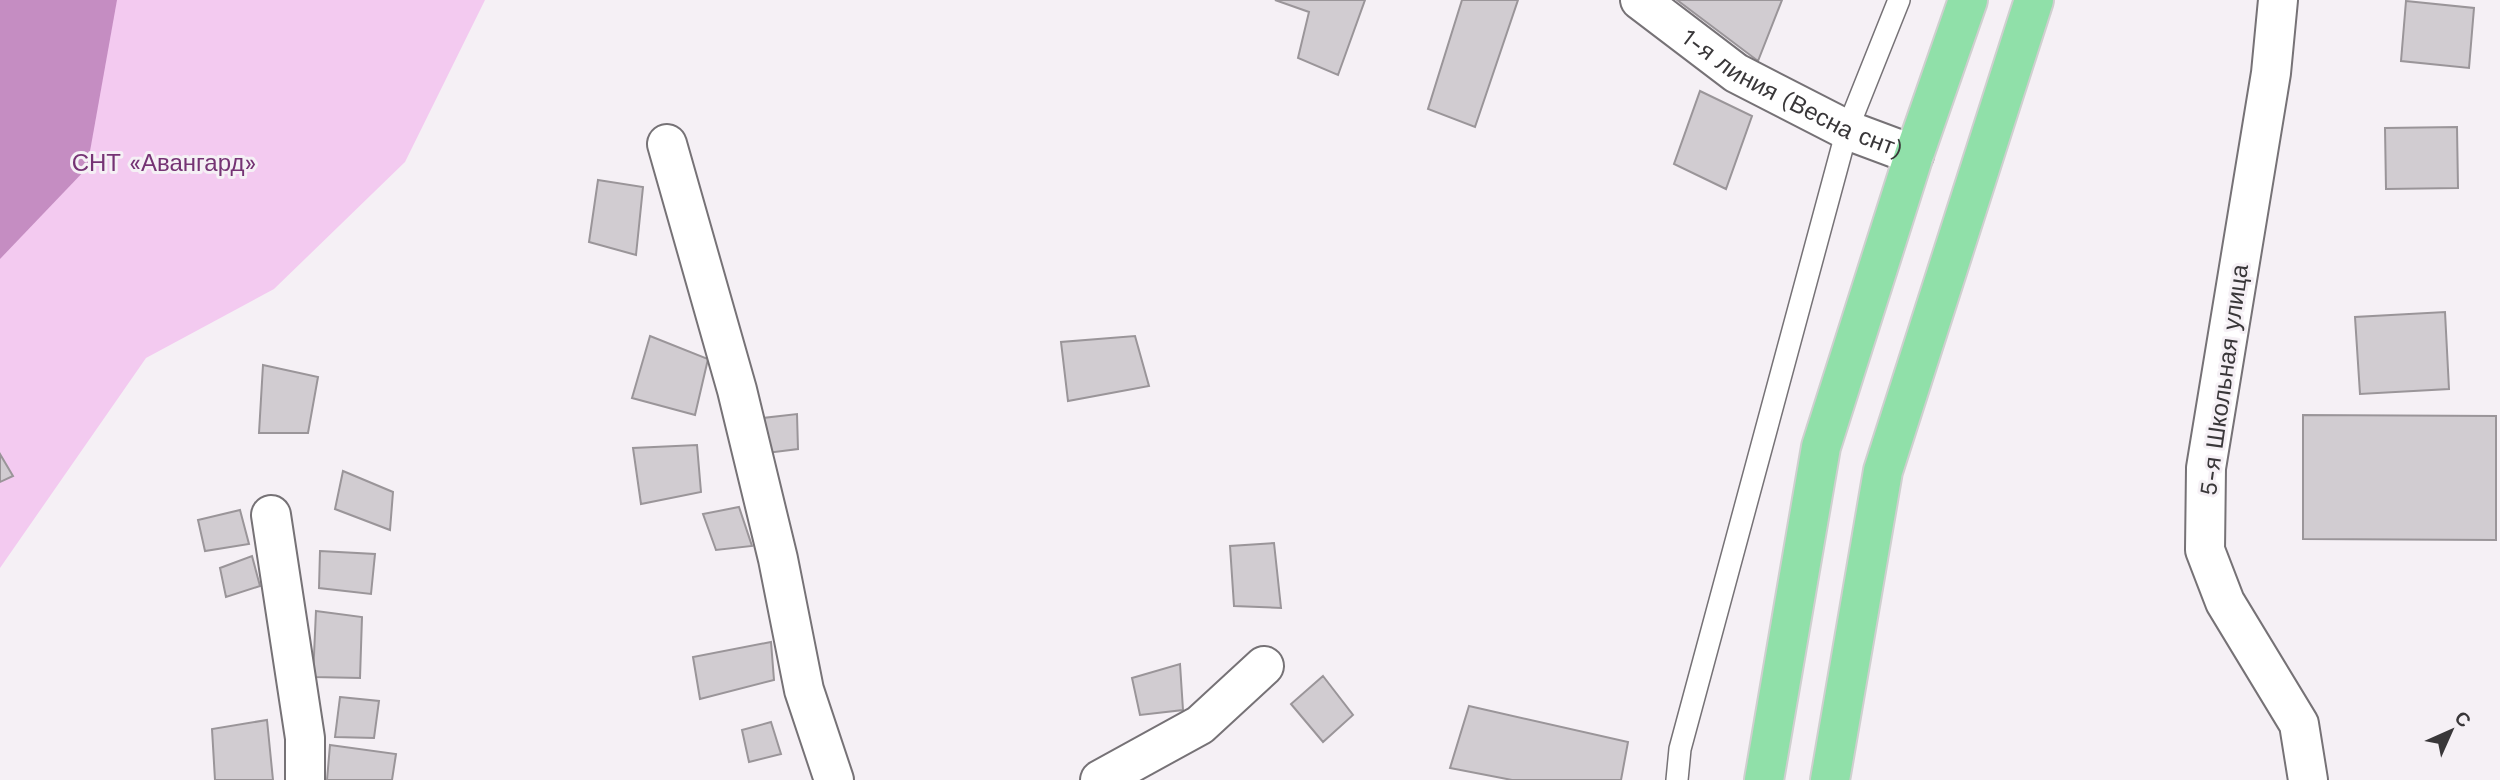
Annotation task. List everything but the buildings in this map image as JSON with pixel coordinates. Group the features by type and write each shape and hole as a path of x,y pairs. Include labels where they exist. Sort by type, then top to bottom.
{"main road":[{"path":"1764,780 1821,447 1914,155 1968,0"},
{"path":"1830,780 1883,471 2034,0"}],"street":[{"name":"1-я линия (Весна снт)","path":"1640,0 1736,73 1847,130 1914,155"},
{"name":"5-я Школьная улица","path":"2278,0 2271,73 2206,468 2205,550 2225,602 2299,724 2308,780"},
{"path":"667,144 737,390 778,559 804,690 834,780"},
{"path":"271,515 305,738 305,780"},
{"path":"1100,780 1200,725 1264,666"}],"lane":[{"path":"1677,780 1684,735 1847,130 1899,0"}],"green space":[{"name":"СНТ «Авангард»","path":"0,0 485,0 405,162 274,289 146,358 0,568"}],"shaded area":[{"path":"0,0 117,0 87,168 0,259"}]}
